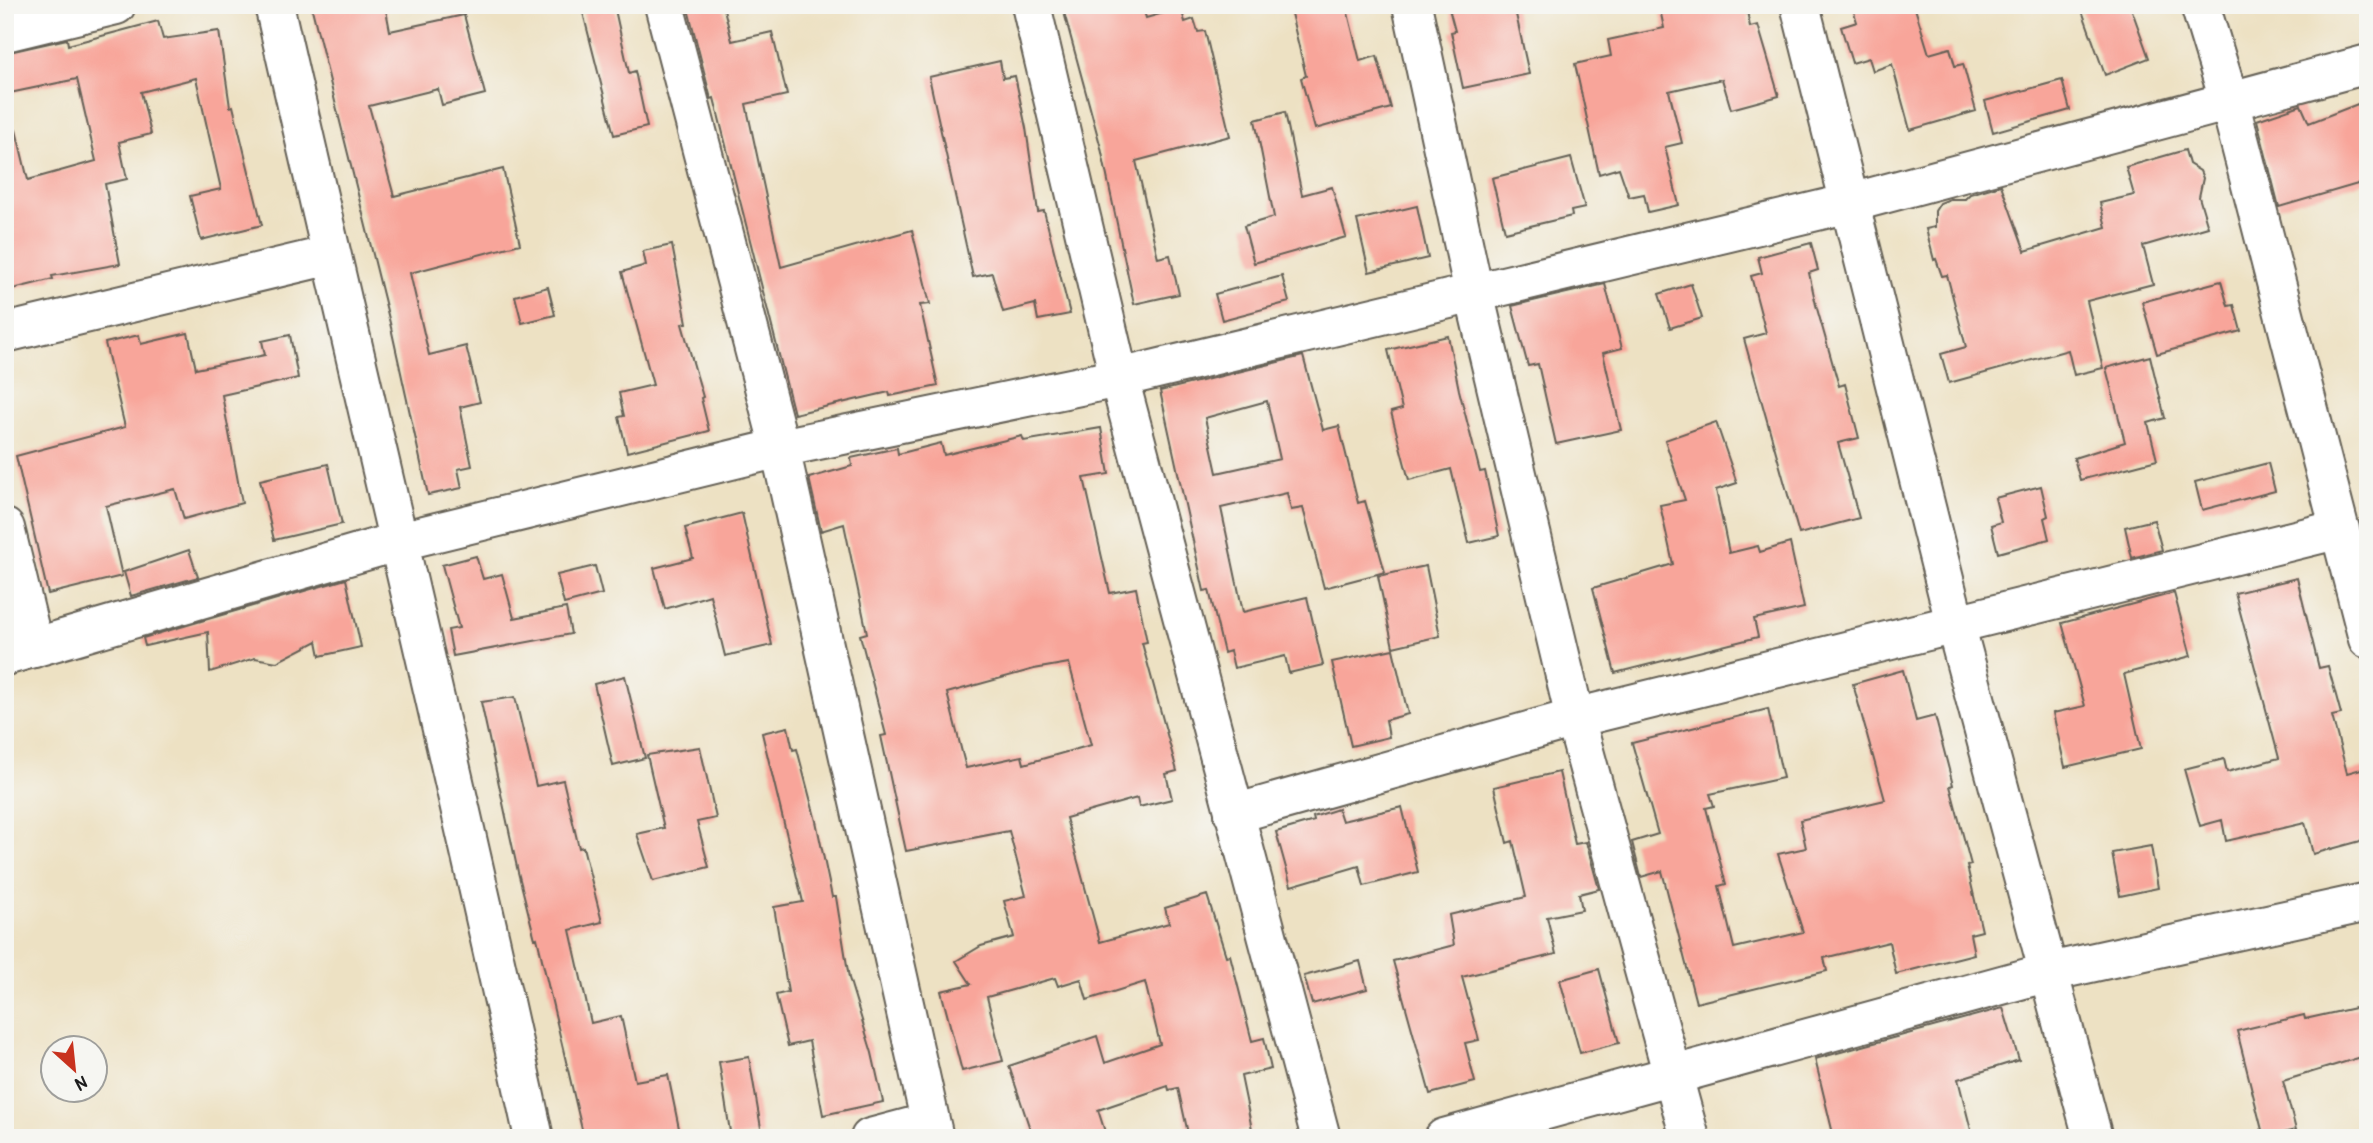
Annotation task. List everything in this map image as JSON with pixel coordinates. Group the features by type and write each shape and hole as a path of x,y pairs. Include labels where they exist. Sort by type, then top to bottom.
{"street":[{"path":"5,32 116,5"},
{"path":"274,5 483,904 534,1138"},
{"path":"664,5 780,448 932,1130 870,1138"},
{"path":"1031,5 1119,378 1321,1138"},
{"path":"1412,5 1474,293 1575,718 1690,1138"},
{"path":"1800,5 1956,627 2093,1138"},
{"path":"2200,5 2229,100 2368,639"},
{"path":"5,528 20,652 397,542 780,448 1119,378 1850,203 2368,64"},
{"path":"5,333 331,255"},
{"path":"1234,814 1575,718 1956,627 2340,529"},
{"path":"1444,1138 2049,972 2368,902"}],"building":[{"path":"311,5 385,5 390,31 464,15 485,94 442,105 438,89 369,106 394,196 503,169 520,244 410,273 429,355 466,346 480,402 460,407 472,466 458,469 462,488 428,495 390,323"},
{"path":"581,5 614,5 629,73 635,71 647,127 614,135"},
{"path":"687,5 723,5 732,41 772,32 787,95 746,104 781,267 912,230 930,304 920,305 938,386 890,396 889,392 794,414 714,98 711,99"},
{"path":"1062,5 1142,5 1146,18 1181,8 1185,22 1194,19 1198,32 1205,31 1230,136 1136,161 1158,258 1170,255 1179,294 1134,304 1101,148"},
{"path":"1289,5 1346,5 1360,61 1377,56 1391,108 1315,129 1301,78 1306,76"},
{"path":"1448,5 1514,5 1529,74 1463,88 1451,32 1455,31"},
{"path":"1659,5 1746,5 1750,27 1758,25 1779,96 1731,109 1722,79 1669,91 1682,143 1665,147 1679,205 1648,212 1644,194 1629,197 1619,168 1599,174 1575,64 1611,56 1608,40 1664,28"},
{"path":"1852,5 1914,5 1929,54 1950,48 1955,66 1963,64 1976,111 1910,130 1892,64 1873,71 1869,58 1852,63 1841,27 1857,22"},
{"path":"2080,5 2130,5 2149,58 2105,75"},
{"path":"158,21 163,39 219,31 230,107 233,106 262,225 201,240 190,196 221,189 196,78 141,92 151,134 119,142 127,179 105,184 120,264 52,276 53,279 5,291 5,131 16,130 28,180 96,161 77,79 5,94 5,53 67,39 68,45"},
{"path":"1000,61 1003,78 1015,76 1026,128 1038,212 1044,211 1070,314 1038,320 1035,304 1003,312 992,273 973,277 929,77"},
{"path":"2062,80 2070,110 1993,132 1985,101"},
{"path":"2368,100 2368,181 2279,207 2257,120 2301,105 2309,123"},
{"path":"1285,112 1302,195 1332,187 1346,237 1254,263 1244,226 1274,217 1255,120"},
{"path":"2185,150 2189,164 2200,171 2203,178 2199,197 2208,227 2143,246 2153,284 2087,301 2103,368 2074,375 2068,350 1949,383 1941,354 1966,347 1947,275 1942,276 1936,259 1934,260 1926,229 1935,227 1935,211 1940,203 1950,199 1965,199 1970,194 2001,185 2025,251 2106,227 2100,203 2134,195 2126,167"},
{"path":"1571,158 1585,208 1571,211 1572,216 1505,232 1492,178"},
{"path":"1417,206 1428,258 1369,272 1357,220"},
{"path":"1811,243 1818,270 1809,273 1816,305 1839,386 1845,384 1859,438 1838,443 1859,518 1799,534 1744,339 1766,333 1751,276 1762,273 1758,257"},
{"path":"672,245 687,323 682,324 703,397 701,398 709,431 627,452 619,417 624,416 619,393 653,385 622,272 646,265 643,251"},
{"path":"1282,276 1289,302 1222,320 1215,294"},
{"path":"2221,281 2228,306 2234,305 2241,331 2157,354 2142,302"},
{"path":"1605,284 1622,348 1603,353 1621,430 1556,444 1538,364 1528,366 1512,306"},
{"path":"1691,284 1702,318 1670,328 1659,294"},
{"path":"548,287 555,315 522,323 515,296"},
{"path":"188,333 196,369 265,355 262,341 290,335 298,378 222,395 242,503 184,519 175,489 106,506 122,576 48,594 16,456 125,427 105,343 139,335 141,344"},
{"path":"1448,336 1459,390 1480,472 1485,471 1499,536 1469,543 1451,469 1409,480 1391,412 1402,409 1388,350"},
{"path":"1303,356 1323,430 1339,426 1358,503 1365,501 1385,572 1324,588 1303,508 1291,510 1287,493 1221,508 1243,612 1307,597 1323,665 1289,673 1285,656 1234,668 1230,651 1224,653 1209,590 1204,591 1160,391","holes":["1267,401 1280,459 1217,473 1205,418"]},
{"path":"2150,356 2165,418 2148,423 2157,460 2080,480 2074,458 2125,442 2106,368"},
{"path":"1716,422 1737,483 1716,490 1729,553 1758,546 1760,552 1790,543 1804,608 1754,619 1758,637 1615,673 1593,588 1673,564 1660,505 1685,500 1665,440"},
{"path":"1101,428 1109,474 1084,478 1110,593 1136,588 1147,642 1142,643 1177,771 1166,774 1172,799 1139,807 1137,798 1066,818 1100,942 1169,923 1165,908 1207,895 1226,956 1230,955 1252,1041 1264,1038 1271,1069 1241,1076 1252,1129 1212,1138 1189,1138 1178,1088 1169,1090 1168,1086 1098,1110 1107,1138 1033,1138 1009,1066 1097,1036 1105,1063 1160,1044 1145,982 1087,1000 1081,979 1058,986 1055,978 987,997 1003,1061 962,1071 941,991 971,984 956,961 981,946 1014,937 1004,901 1026,896 1009,831 906,851 881,736 886,735 860,635 867,633 844,524 821,531 809,478 852,466 851,458 897,448 898,454 941,443 944,455 1022,436 1024,441","holes":["1069,663 1091,745 1024,764 1022,756 966,768 947,693 1034,669"]},
{"path":"2268,463 2275,491 2202,510 2195,482"},
{"path":"328,464 342,524 274,540 260,480"},
{"path":"2041,486 2048,516 2044,518 2049,539 1998,553 1991,525 2001,522 1995,498"},
{"path":"742,513 772,645 725,656 710,595 665,609 654,568 693,558 685,528"},
{"path":"2154,520 2162,550 2132,558 2125,527"},
{"path":"189,550 198,577 131,596 124,572"},
{"path":"476,556 483,579 502,574 514,618 566,608 571,634 453,656 448,630 459,628 442,565"},
{"path":"595,566 602,594 564,604 557,575"},
{"path":"1426,566 1440,636 1393,647 1378,576"},
{"path":"2297,578 2319,668 2328,666 2341,714 2332,716 2347,773 2368,767 2368,839 2313,854 2305,823 2226,841 2222,820 2200,826 2184,769 2224,759 2227,772 2279,758 2235,593"},
{"path":"346,579 361,647 320,656 317,641 277,662 255,658 210,672 208,632 145,646 143,638"},
{"path":"2174,593 2191,656 2124,674 2141,749 2065,767 2053,713 2085,706 2062,623"},
{"path":"1393,649 1408,714 1386,720 1389,737 1351,746 1332,662"},
{"path":"1903,670 1916,721 1935,716 1953,785 1950,786 1971,865 1967,866 1982,931 1970,934 1974,954 1896,974 1889,942 1824,958 1827,971 1696,1003 1662,871 1641,877 1632,842 1658,834 1632,743 1768,709 1783,778 1710,794 1714,806 1706,808 1726,884 1719,886 1734,948 1803,932 1778,854 1806,848 1800,820 1885,800 1853,684"},
{"path":"625,676 645,758 613,766 594,684"},
{"path":"515,697 536,786 563,780 579,848 583,847 602,922 570,930 591,1023 621,1016 635,1081 668,1075 681,1138 584,1138 537,938 535,939 518,872 481,702"},
{"path":"788,727 793,750 797,749 816,821 832,897 836,897 849,978 872,1053 883,1102 823,1115 809,1041 788,1046 776,995 788,992 774,907 803,902 762,733"},
{"path":"700,747 716,818 697,822 709,867 653,881 637,834 664,828 647,755"},
{"path":"1559,772 1575,844 1586,842 1599,889 1579,894 1582,910 1547,917 1556,954 1462,977 1479,1040 1465,1043 1475,1082 1430,1094 1393,961 1454,945 1449,915 1526,897 1513,841 1507,843 1494,787"},
{"path":"1402,807 1418,872 1364,886 1359,866 1291,886 1276,832 1314,821 1313,817 1338,809 1342,821"},
{"path":"2151,846 2158,888 2120,896 2112,853"},
{"path":"1360,961 1367,989 1312,1004 1304,976"},
{"path":"1599,969 1619,1043 1580,1053 1560,980"},
{"path":"2368,1005 2368,1055 2283,1081 2296,1130 2264,1138 2237,1031 2304,1015 2305,1019"},
{"path":"2003,1008 2019,1060 1958,1079 1973,1138 1834,1138 1815,1059"},
{"path":"749,1057 762,1134 731,1138 719,1062"}]}
